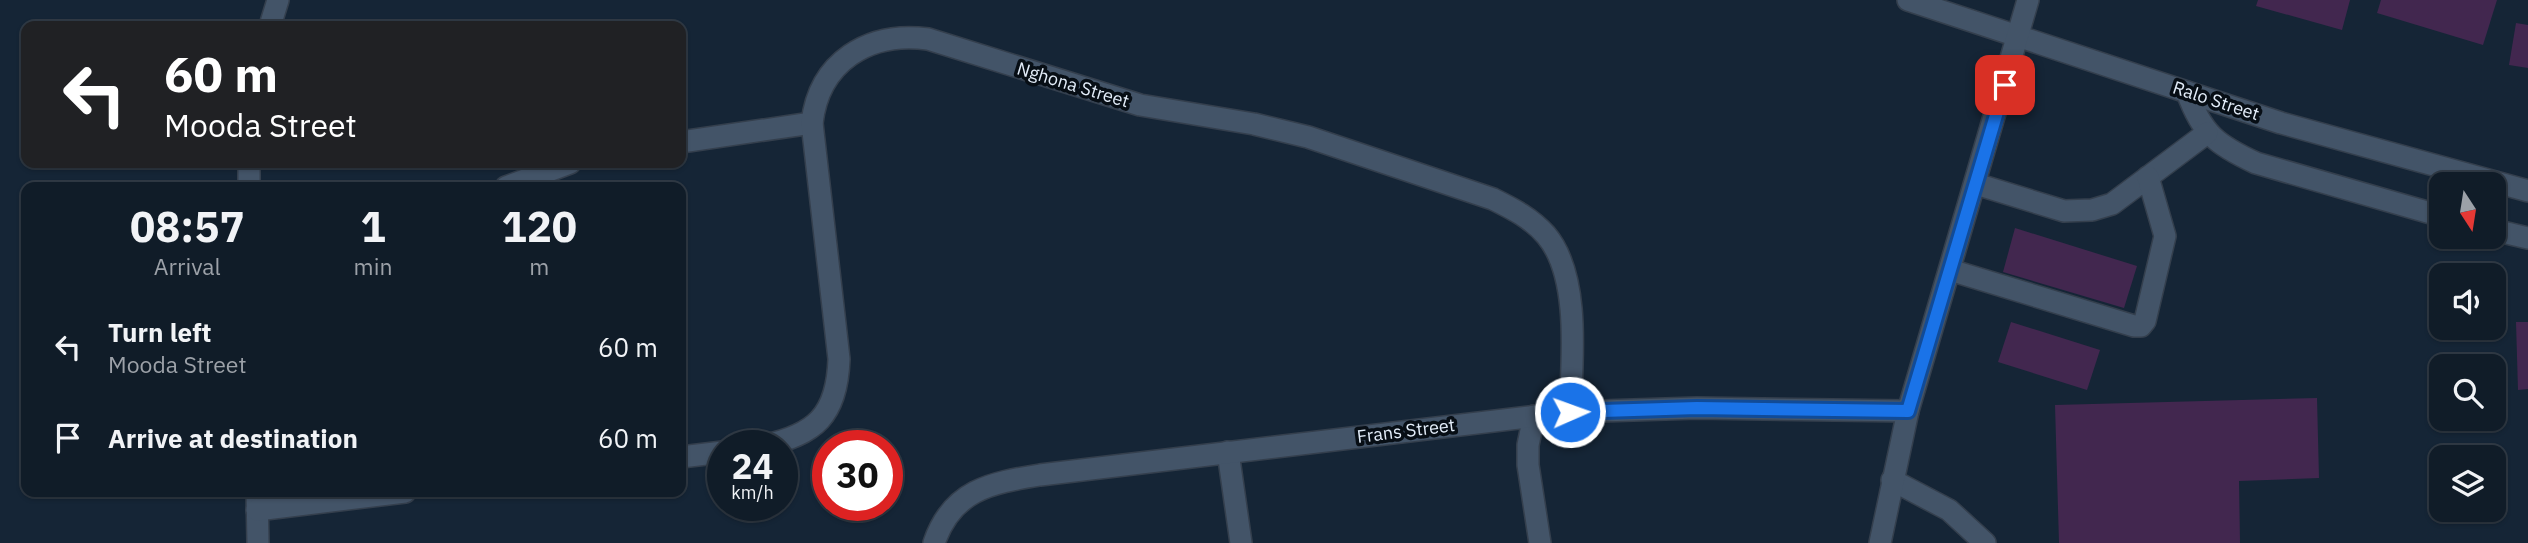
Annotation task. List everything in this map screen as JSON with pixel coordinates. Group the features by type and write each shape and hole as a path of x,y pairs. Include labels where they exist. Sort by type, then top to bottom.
{"street":[{"path":"272,21 278,0"},
{"name":"Ralo Street","path":"1908,0 2281,123 2528,191"},
{"path":"1880,543 1908,411 2020,36 2028,0"},
{"name":"Nghona Street","path":"798,437 816,425 828,409 839,377 812,123 814,104 832,71 843,60 876,42 907,37 928,39 1140,105 1254,124 1308,137 1493,199 1519,212 1532,222 1557,251 1569,286 1572,359 1570,412"},
{"path":"2187,92 2195,115 2207,133 2234,153 2256,163 2429,213"},
{"path":"686,141 812,123"},
{"path":"1976,184 2064,211 2092,210 2112,204 2207,133"},
{"path":"519,182 557,168"},
{"path":"1950,270 2141,326 2145,321 2165,236 2148,177"},
{"path":"2506,233 2528,238"},
{"name":"Frans Street","path":"934,543 941,525 965,496 1007,480 1570,412 1697,408 1908,411"},
{"path":"1534,416 1528,445 1528,465 1540,543"},
{"path":"1228,453 1241,543"},
{"path":"686,456 707,454"},
{"path":"1892,480 1949,510 1985,543"},
{"path":"258,543 257,501 323,497"}],"building":[{"path":"2258,0 2350,0 2342,30 2256,6"},
{"path":"2381,0 2497,0 2483,45 2377,13"},
{"path":"2516,23 2528,25 2528,68 2509,65"},
{"path":"2015,228 2137,266 2124,308 2003,272"},
{"path":"2011,322 2100,350 2087,390 1998,362"},
{"path":"2516,322 2528,322 2528,389 2518,390"},
{"path":"2317,398 2319,478 2239,481 2240,543 2059,543 2055,405"}],"route":[{"path":"1570,412 1697,408 1908,411 2005,85"}]}
